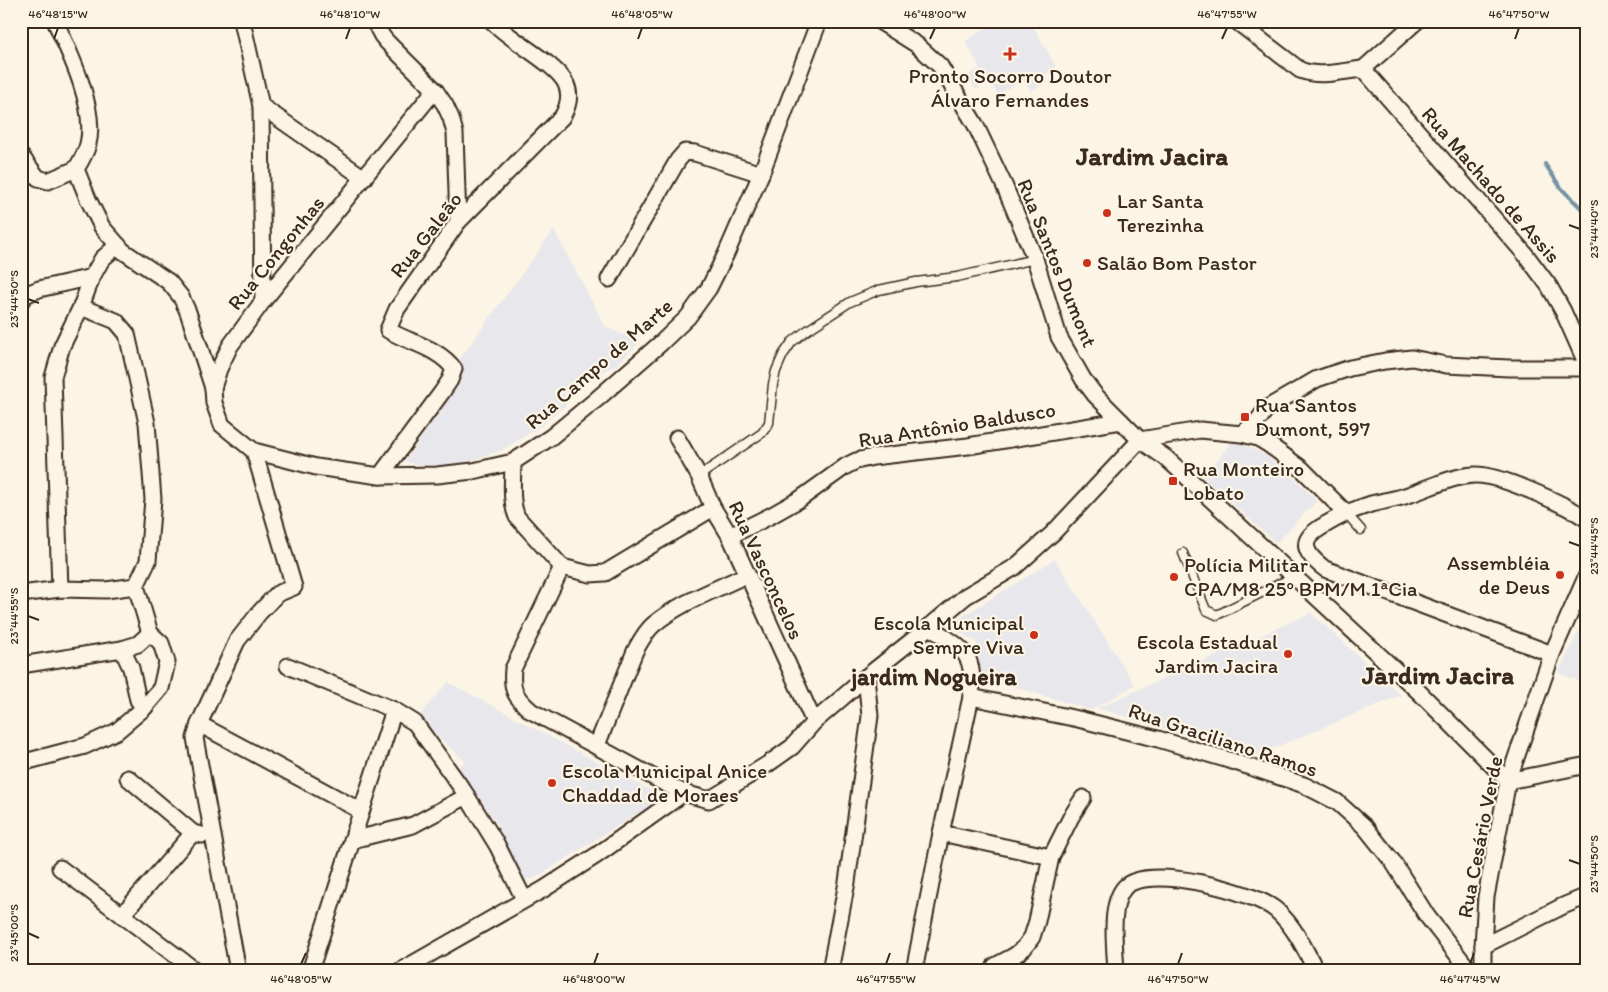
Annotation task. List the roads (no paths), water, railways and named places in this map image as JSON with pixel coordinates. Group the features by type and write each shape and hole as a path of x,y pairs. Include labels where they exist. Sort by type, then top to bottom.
{"street":[{"path":"21,156 38,178 48,181 76,169 88,144 88,114 84,92 55,21"},
{"path":"242,21 260,106 263,301"},
{"path":"374,21 387,42 435,90 451,118 455,133 458,222"},
{"name":"Rua Galeão","path":"380,476 442,392 454,369 441,356 422,345 388,330 397,309 458,222 562,117 568,100 565,83 557,73 492,21"},
{"name":"Rua Campo de Marte","path":"254,451 316,466 380,476 437,475 474,471 513,462 551,437 662,343 688,317 708,288 718,271 761,174 819,21"},
{"name":"Rua Santos Dumont","path":"879,21 917,45 940,66 975,124 1004,185 1035,260 1059,337 1083,379 1095,395 1140,440"},
{"path":"1236,21 1300,70 1320,74 1363,69 1417,21"},
{"name":"Rua Machado de Assis","path":"1242,434 1268,408 1316,378 1350,368 1385,361 1412,358 1446,365 1510,368 1587,366 1563,311 1549,286 1525,254 1363,69"},
{"name":"Rua Congonhas","path":"254,451 222,425 214,403 213,388 219,369 230,346 263,301 435,90"},
{"path":"260,106 364,178"},
{"path":"609,280 678,160 685,152 695,153 761,174"},
{"path":"76,169 102,227 118,245 135,259 169,282 181,297 188,312 213,388"},
{"path":"60,589 53,377 62,346 82,308 92,277 102,259 118,245"},
{"path":"23,295 39,289 92,277"},
{"path":"21,763 85,746 117,731 144,708 161,688 167,662 161,643 150,634 136,586 148,562 153,498 147,423 127,334 116,321 82,308"},
{"name":"Rua Antônio Baldusco","path":"730,536 800,499 856,461 873,457 968,446 1121,421"},
{"path":"562,567 513,669 512,680 518,700 531,711 684,793 709,800 768,764 792,746 814,722 866,677 966,596 1014,567 1053,533 1140,440 1200,430 1242,434 1258,438 1295,464 1346,513"},
{"name":"Rua Vasconcelos","path":"677,438 699,476 713,508 730,536 814,722"},
{"path":"1140,440 1166,458 1295,577 1419,692 1508,781 1587,765"},
{"path":"238,971 195,738 198,724 237,642 259,613 277,594 294,587 254,451"},
{"path":"513,462 513,500 514,511 517,517 562,567 590,574 605,573 713,508"},
{"path":"1552,654 1325,569 1313,560 1308,552 1307,539 1313,533 1346,513 1370,504 1405,496 1458,478 1474,475 1491,476 1511,483 1561,504 1587,519"},
{"path":"596,745 635,651 642,638 652,626 675,610 746,575"},
{"name":"Rua Cesário Verde","path":"1483,971 1486,897 1508,781 1552,654 1587,575"},
{"path":"21,594 60,589 106,590 136,586"},
{"path":"914,971 971,697 973,679 968,657 961,648 929,627"},
{"path":"21,665 122,649 138,644 150,634"},
{"path":"122,649 131,668 138,700 144,708"},
{"path":"288,666 394,710 415,723 467,796 497,845 524,900"},
{"path":"830,971 847,882 870,716 866,677"},
{"name":"Rua Graciliano Ramos","path":"971,697 1078,720 1232,761 1304,785 1338,802 1365,827 1392,862 1427,916 1470,971"},
{"path":"310,971 394,710"},
{"path":"198,724 362,811"},
{"path":"128,778 193,833 213,836"},
{"path":"400,971 544,889 684,793"},
{"path":"352,840 413,825 467,796"},
{"path":"995,966 1014,956 1024,948 1032,937 1051,856 1083,798"},
{"path":"122,915 193,833"},
{"path":"942,833 1051,856"},
{"path":"60,868 196,971"},
{"path":"1116,971 1116,904 1125,887 1135,881 1148,878 1162,878 1227,888 1261,900 1275,909 1289,922 1316,971"},
{"path":"1483,946 1587,896"}],"lane":[{"path":"699,476 762,433 769,423 773,384 776,370 783,355 792,342 850,302 879,290 916,282 957,277 1035,260"},
{"path":"1346,513 1361,530"},
{"path":"1183,553 1206,610 1217,615 1295,577"}],"waterway":[{"path":"1545,164 1561,188 1587,214"}],"place":[{"name":"Pronto Socorro Doutor Álvaro Fernandes","path":"1010,54"},
{"name":"Lar Santa Terezinha","path":"1107,213"},
{"name":"Salão Bom Pastor","path":"1087,263"},
{"name":"Rua Santos Dumont, 597","path":"1245,417"},
{"name":"Rua Monteiro Lobato","path":"1173,481"},
{"name":"Assembléia de Deus","path":"1560,575"},
{"name":"Polícia Militar CPA/M8 25º BPM/M 1ªCia","path":"1174,577"},
{"name":"Escola Municipal Sempre Viva","path":"1034,635"},
{"name":"Escola Estadual Jardim Jacira","path":"1288,654"},
{"name":"Escola Municipal Anice Chaddad de Moraes","path":"552,783"}],"district":[{"name":"Jardim Jacira","path":"1152,156"},
{"name":"Jardim Jacira","path":"1438,675"},
{"name":"jardim Nogueira","path":"934,677"}]}
